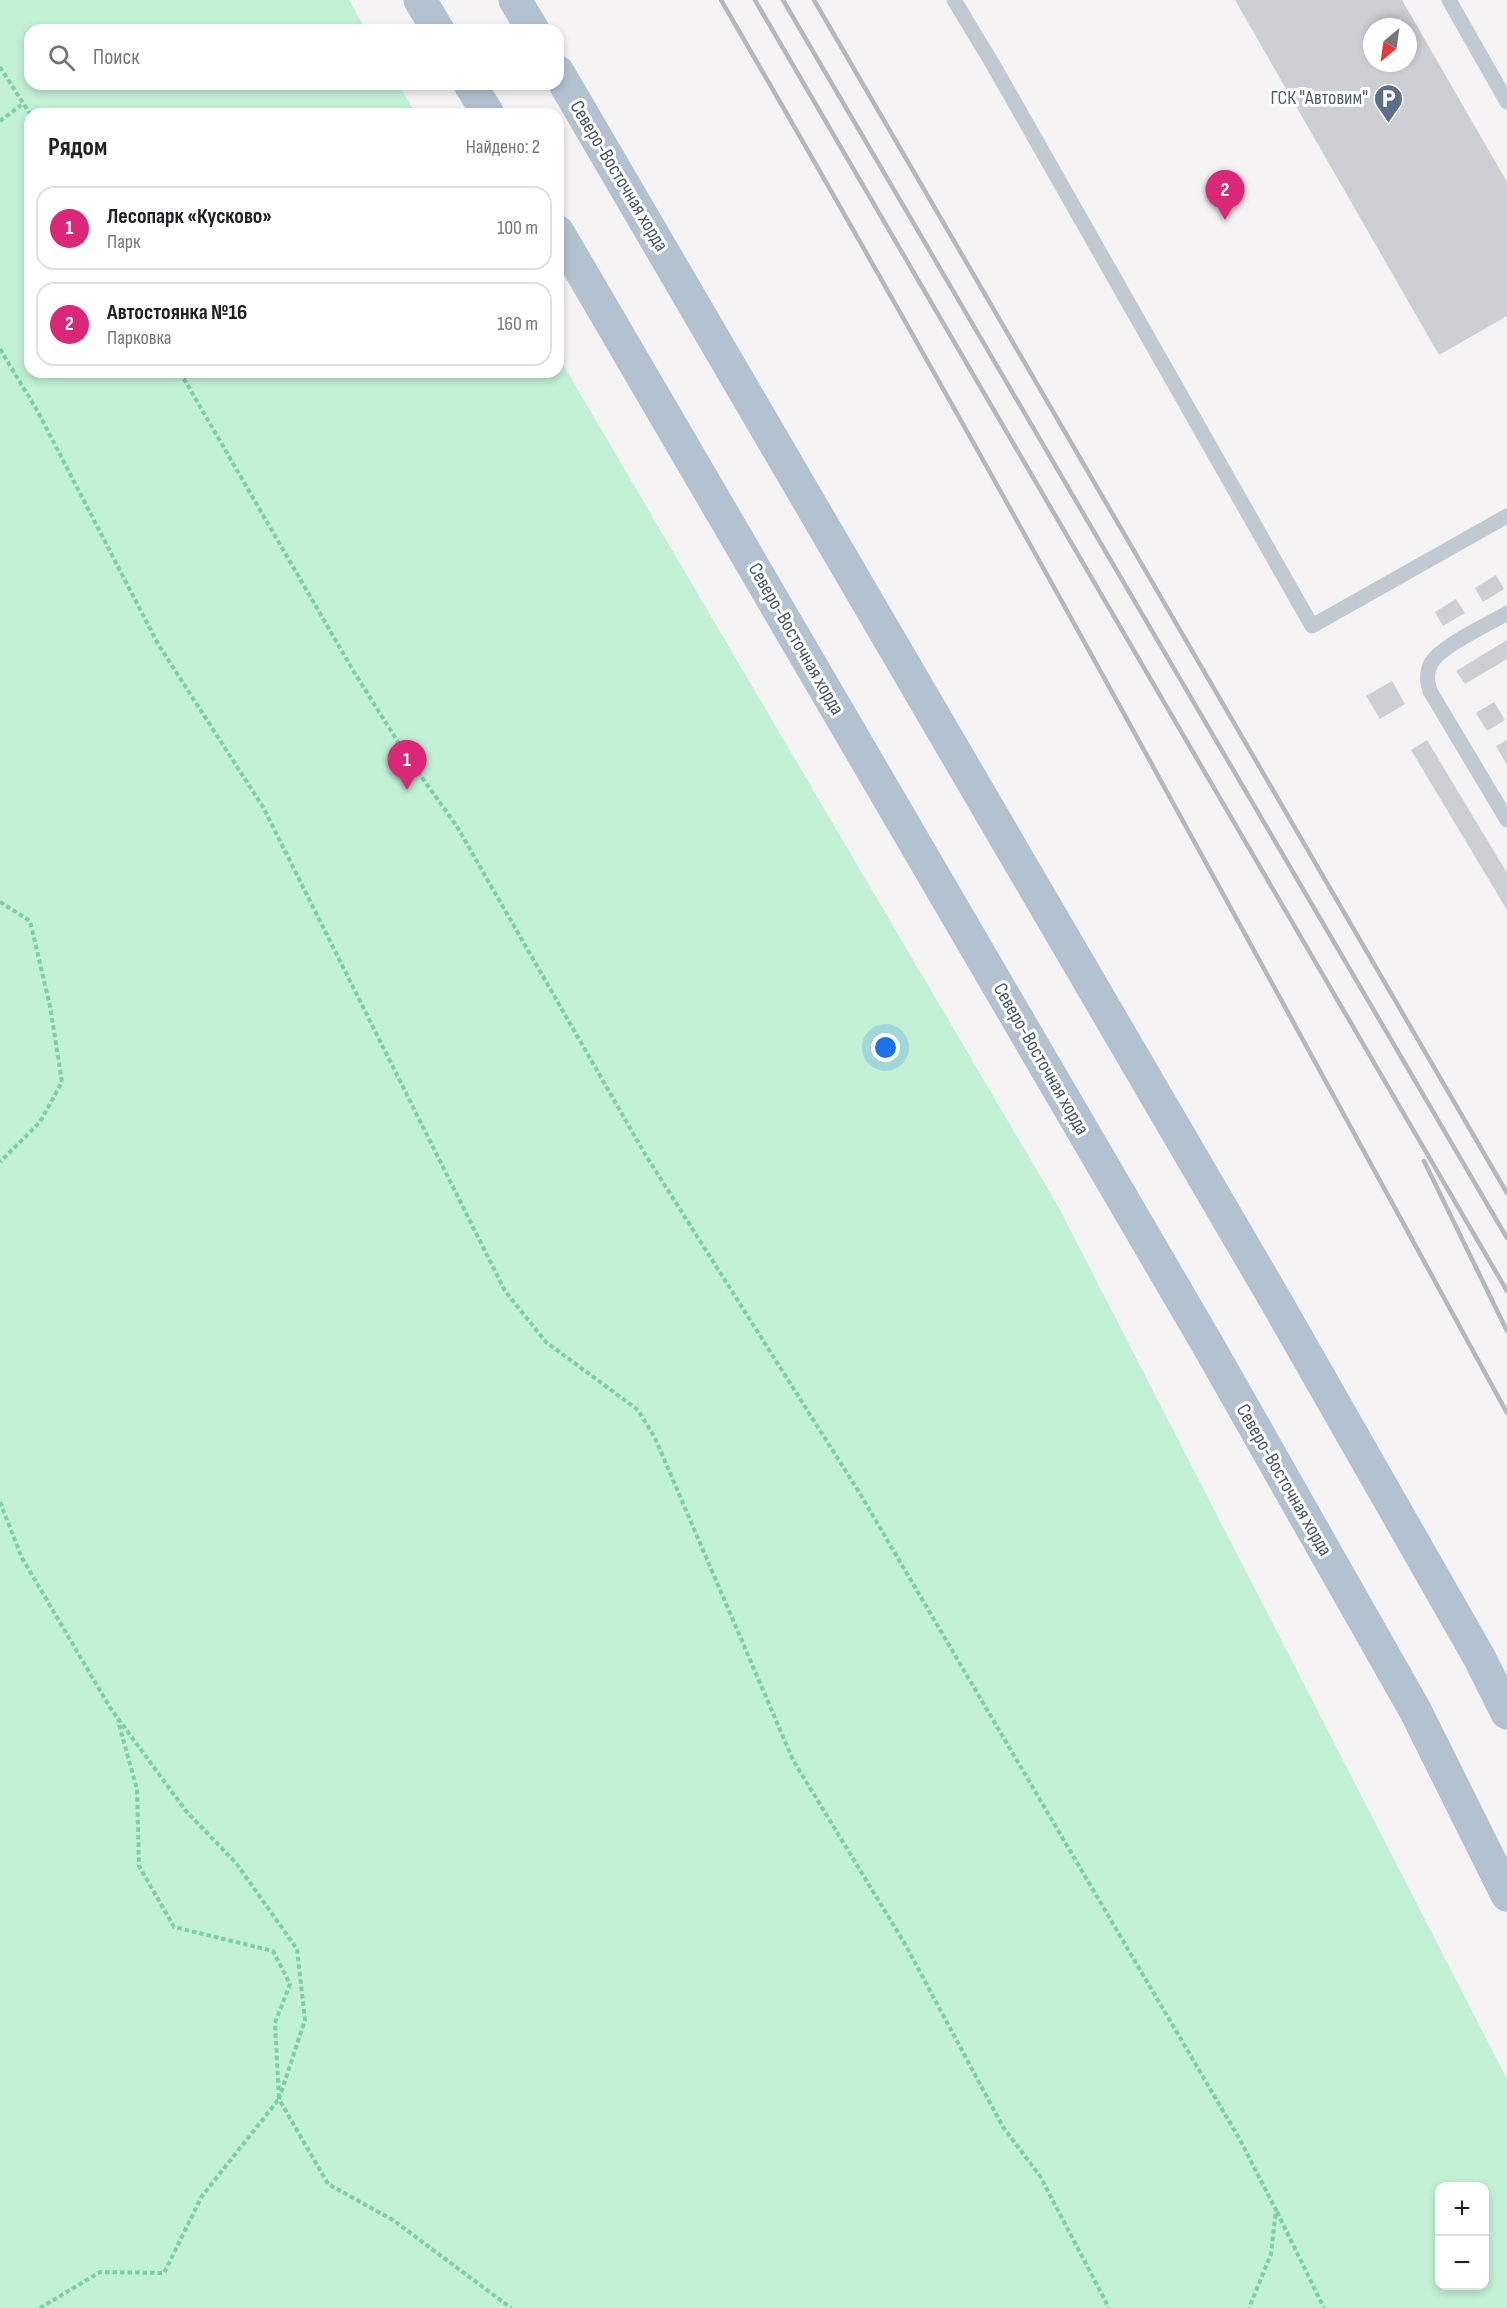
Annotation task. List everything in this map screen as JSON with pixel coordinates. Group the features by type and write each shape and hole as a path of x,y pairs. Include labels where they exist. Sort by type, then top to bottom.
{"main road":[{"path":"420,0 434,24"},
{"path":"515,0 529,24"},
{"name":"Северо-Восточная хорда","path":"564,82 1277,1303 1479,1657 1507,1713"},
{"path":"474,90 484,108"},
{"name":"Северо-Восточная хорда","path":"564,242 1215,1358 1414,1710 1507,1895"}],"lane":[{"path":"954,0 1001,78 1312,626 1507,516"},
{"path":"1449,0 1507,102"},
{"path":"1507,613 1437,656 1428,672 1427,681 1430,691 1507,820"}],"path":[{"path":"0,67 26,108"},
{"path":"0,121 24,104"},
{"path":"0,349 38,412 158,644 262,807 505,1291 546,1342 638,1410 655,1438 792,1760 905,1944 1003,2127 1040,2176 1109,2308"},
{"path":"183,378 354,672 410,761 456,825 645,1154 865,1502 1239,2138 1324,2308"},
{"path":"0,902 30,921 50,1006 62,1082 40,1122 0,1162"},
{"path":"0,1502 22,1558 117,1717 186,1811 236,1863 297,1949 305,2020 279,2099 202,2196 164,2273 100,2272 40,2308"},
{"path":"117,1717 137,1789 139,1866 174,1927 273,1951 290,1984 275,2023 279,2099 328,2184 393,2220 511,2308"},
{"path":"1249,2308 1271,2254 1276,2210"}],"green space":[{"path":"0,0 349,0 363,24 24,24 24,90 402,90 412,108 24,108 24,378 564,378 564,366 1059,1208 1507,2079 1507,2308 0,2308"}],"building":[{"name":"ГСК \"Автовим\"","path":"1235,0 1402,0 1412,18 1363,18 1363,72 1417,72 1417,26 1507,182 1507,316 1439,355"},
{"path":"1496,575 1504,589 1483,602 1475,588"},
{"path":"1456,599 1465,613 1443,626 1435,612"},
{"path":"1507,640 1507,659 1465,684 1456,671"},
{"path":"1392,681 1405,704 1380,719 1366,696"},
{"path":"1494,702 1505,720 1487,731 1476,713"},
{"path":"1427,740 1507,873 1507,910 1411,750"},
{"path":"1507,740 1507,765 1496,746"}],"railway":[{"path":"721,0 1020,527 1507,1413"},
{"path":"755,0 1507,1291"},
{"path":"783,0 1507,1238"},
{"path":"814,0 1507,1193"},
{"path":"1424,1161 1507,1331"}],"place":[{"name":"ГСК \"Автовим\"","path":"1389,124"},
{"name":"Автостоянка №16","path":"1225,220"},
{"name":"Лесопарк «Кусково»","path":"407,790"}]}
